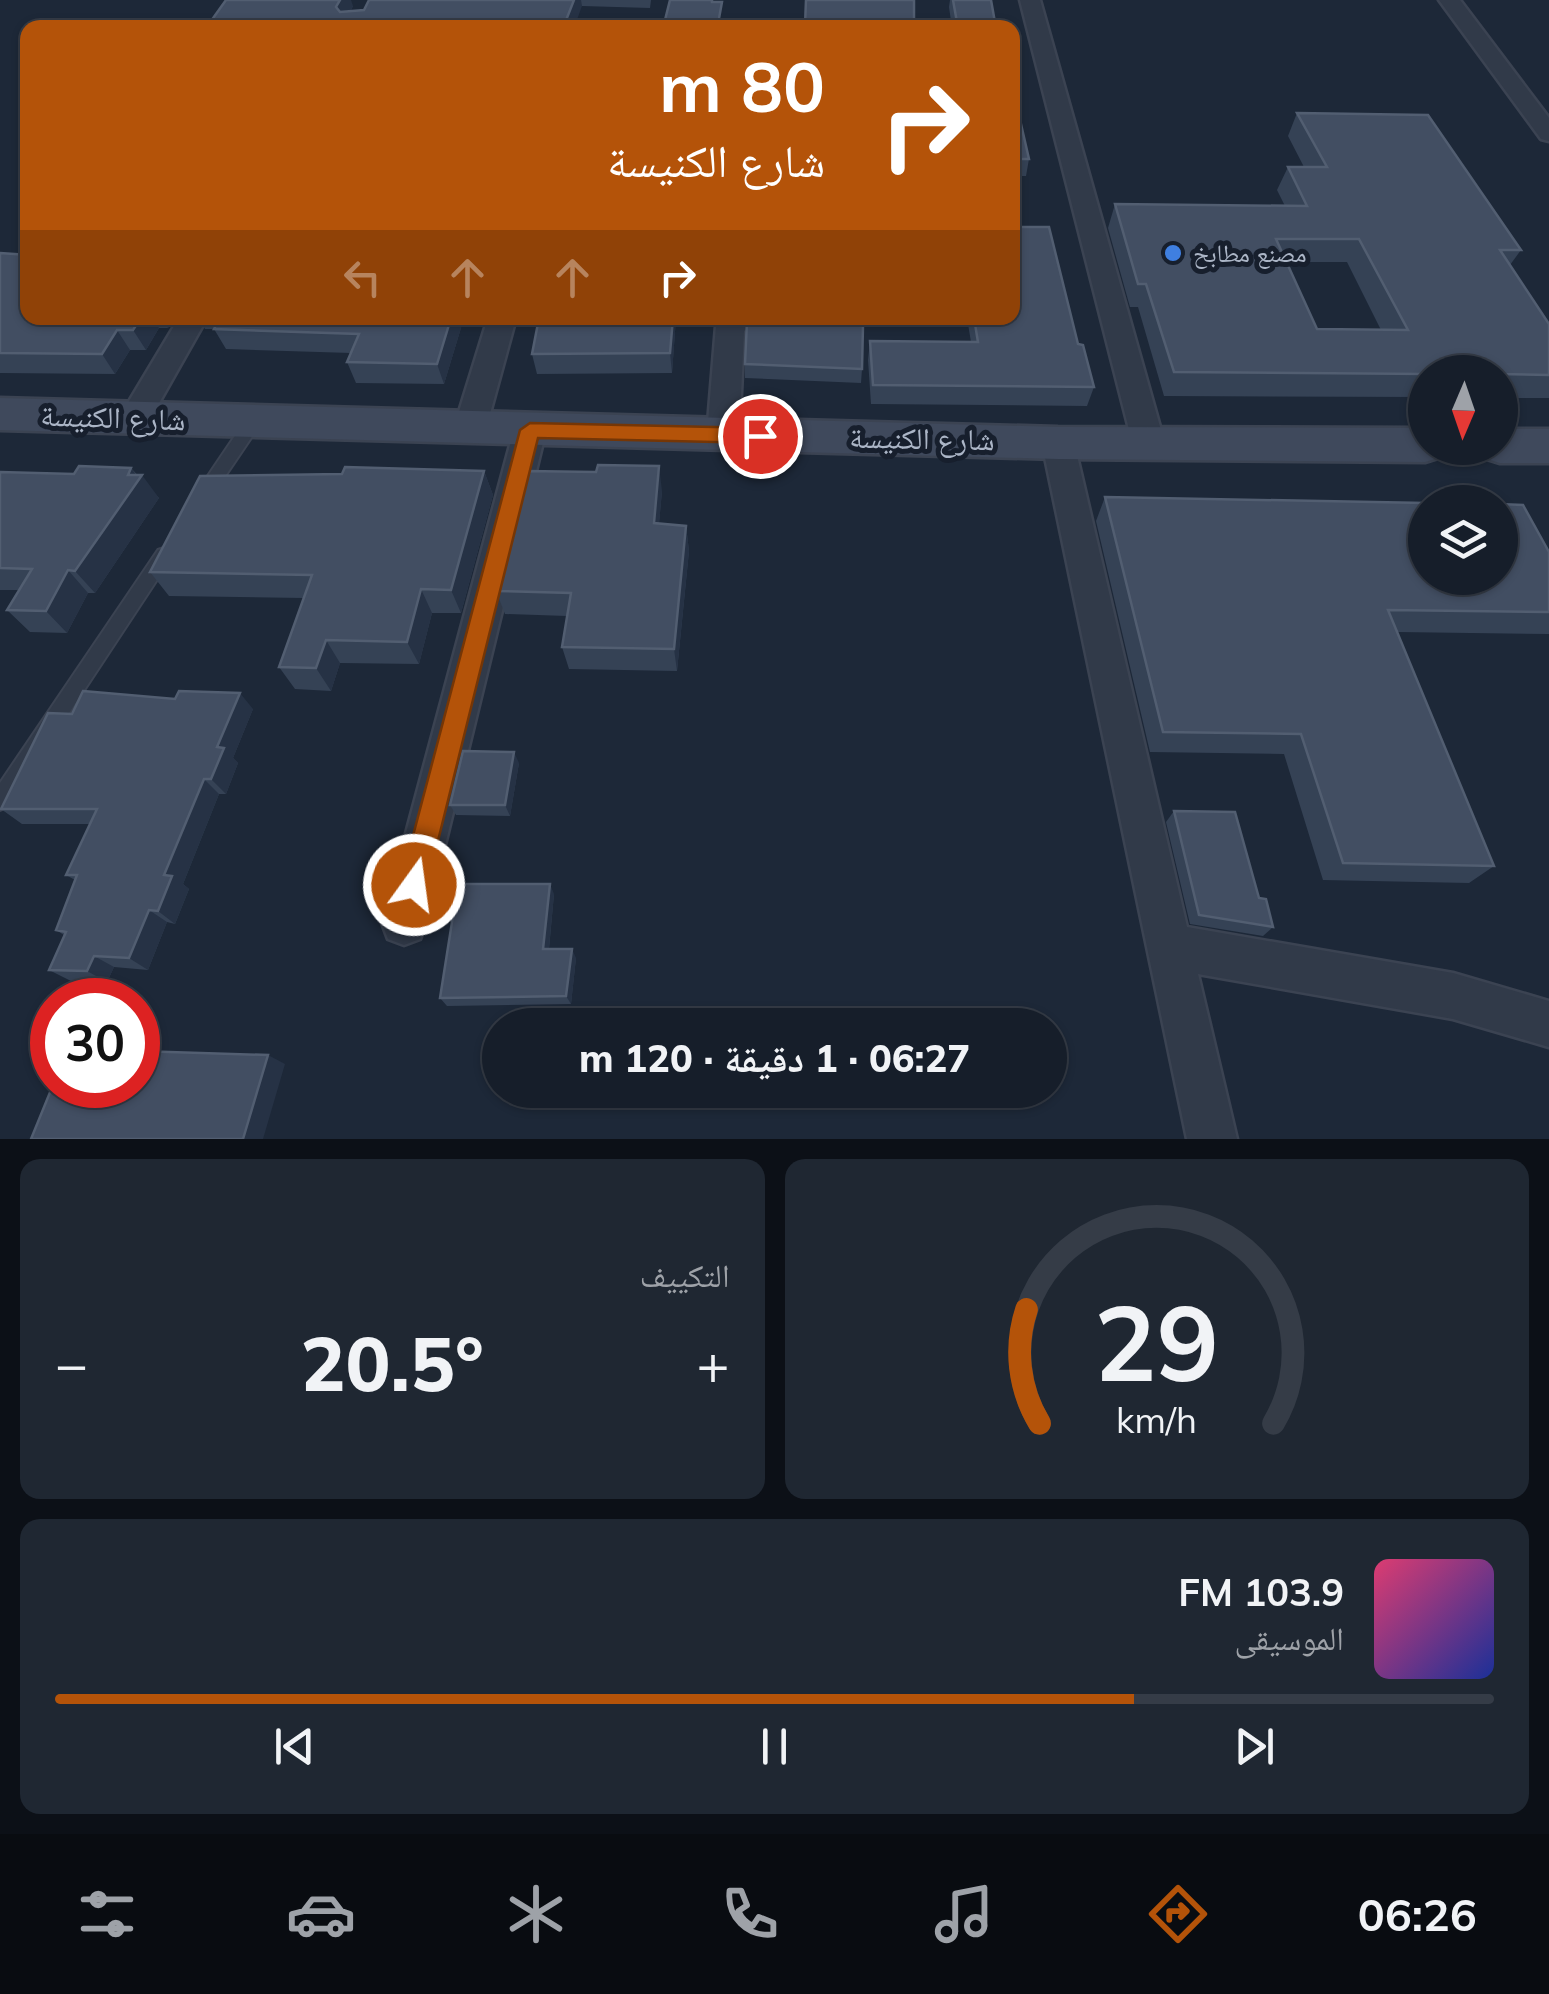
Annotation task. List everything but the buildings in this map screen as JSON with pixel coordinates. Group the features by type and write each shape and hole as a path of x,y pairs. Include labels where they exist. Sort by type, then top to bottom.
{"main road":[{"name":"شارع الكنيسة","path":"0,414 723,435 1408,445"},
{"path":"1518,446 1549,446"}],"street":[{"path":"1030,0 1148,441"},
{"path":"1449,0 1549,134"},
{"path":"135,418 189,325"},
{"path":"470,428 500,325"},
{"path":"723,435 732,325"},
{"path":"404,923 530,430"},
{"path":"1058,442 1212,1139"},
{"path":"1172,946 1452,996 1549,1024"}],"lane":[{"path":"0,800 253,422"}],"place":[{"name":"مصنع مطابخ","path":"1173,253"}],"route":[{"path":"414,885 530,430 760,436"}]}
